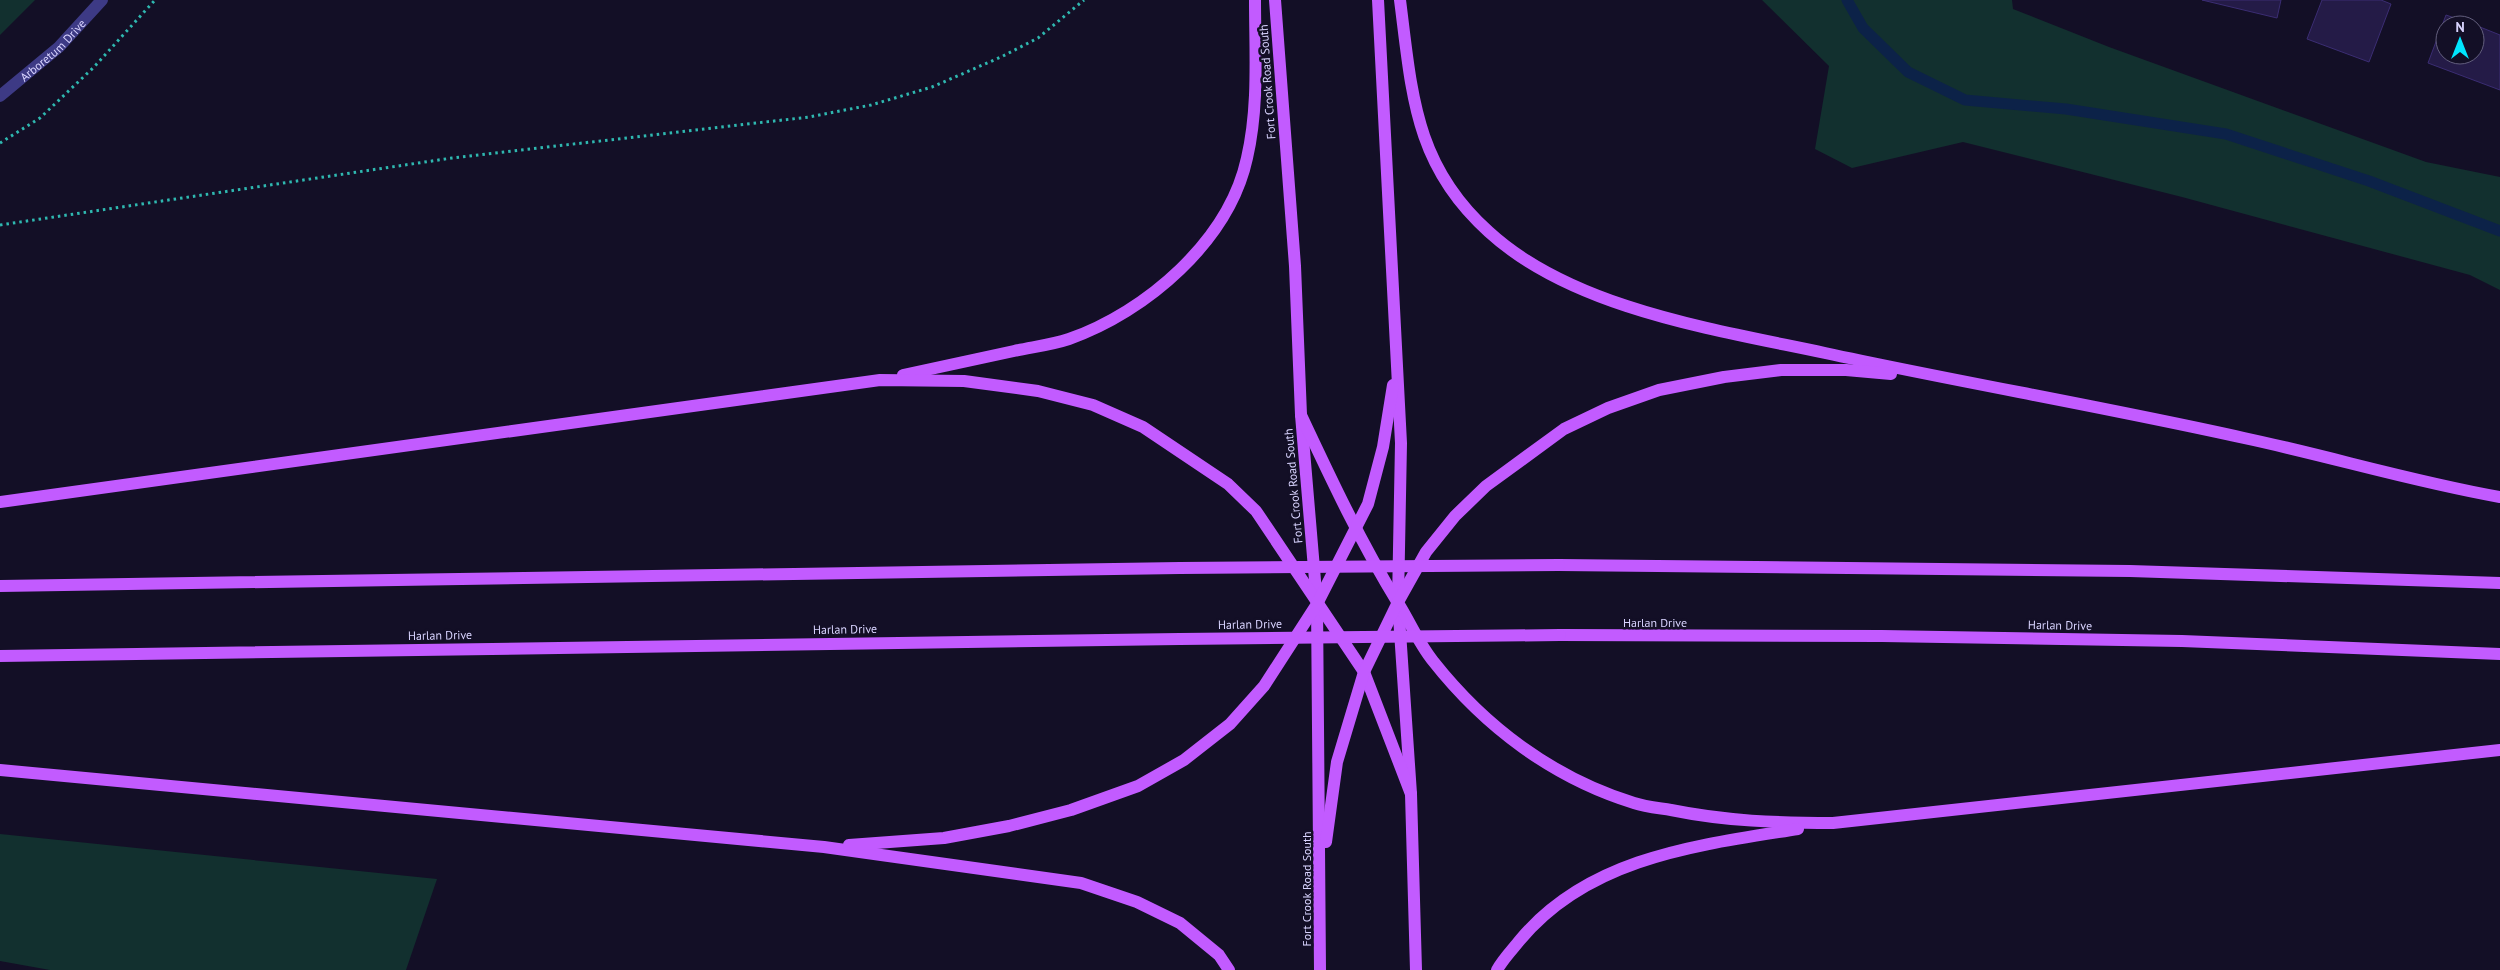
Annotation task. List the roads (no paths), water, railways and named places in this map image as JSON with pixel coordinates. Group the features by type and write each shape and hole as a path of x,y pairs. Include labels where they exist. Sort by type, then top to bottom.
{"main road":[{"path":"0,502 880,380 1068,339 1118,317 1156,292 1200,249 1229,204 1247,159 1255,109 1255,0"},
{"name":"Fort Crook Road South","path":"1275,0 1295,266 1301,414 1317,604 1320,970"},
{"path":"1378,0 1401,443 1398,602 1411,794 1416,970"},
{"path":"1400,0 1417,119 1424,140 1444,180 1469,213 1490,234 1522,258 1554,276 1601,297 1705,327 1946,379 2244,438 2474,492 2500,496"},
{"path":"824,847 944,838 1009,826 1071,810 1138,786 1184,760 1230,724 1264,686 1317,604 1368,504 1383,447 1397,362"},
{"path":"1320,884 1337,762 1364,672 1398,602 1426,552 1455,516 1486,486 1564,429 1608,408 1659,390 1781,370 1846,370 1946,379"},
{"path":"880,380 964,381 1038,391 1093,405 1143,427 1228,484 1256,510 1364,672 1411,794"},
{"path":"1301,414 1355,529 1377,571 1398,602 1432,660 1468,701 1506,736 1549,767 1589,786 1635,804 1700,816 1755,822 1833,823"},
{"path":"0,586 1180,568 1559,565 2130,571 2500,583"},
{"name":"Harlan Drive","path":"0,656 1560,635 1882,636 2182,641 2500,654"},
{"path":"1497,970 1534,924 1577,890 1610,873 1646,859 1691,847 1833,823 2500,750"},
{"path":"0,770 824,847 1081,882 1137,902 1180,923 1219,955 1229,970"}],"street":[{"name":"Arboretum Drive","path":"0,96 59,47 102,0"}],"waterway":[{"path":"1847,0 1863,28 1908,72 1965,100 2066,109 2226,134 2369,181 2500,231"}]}
